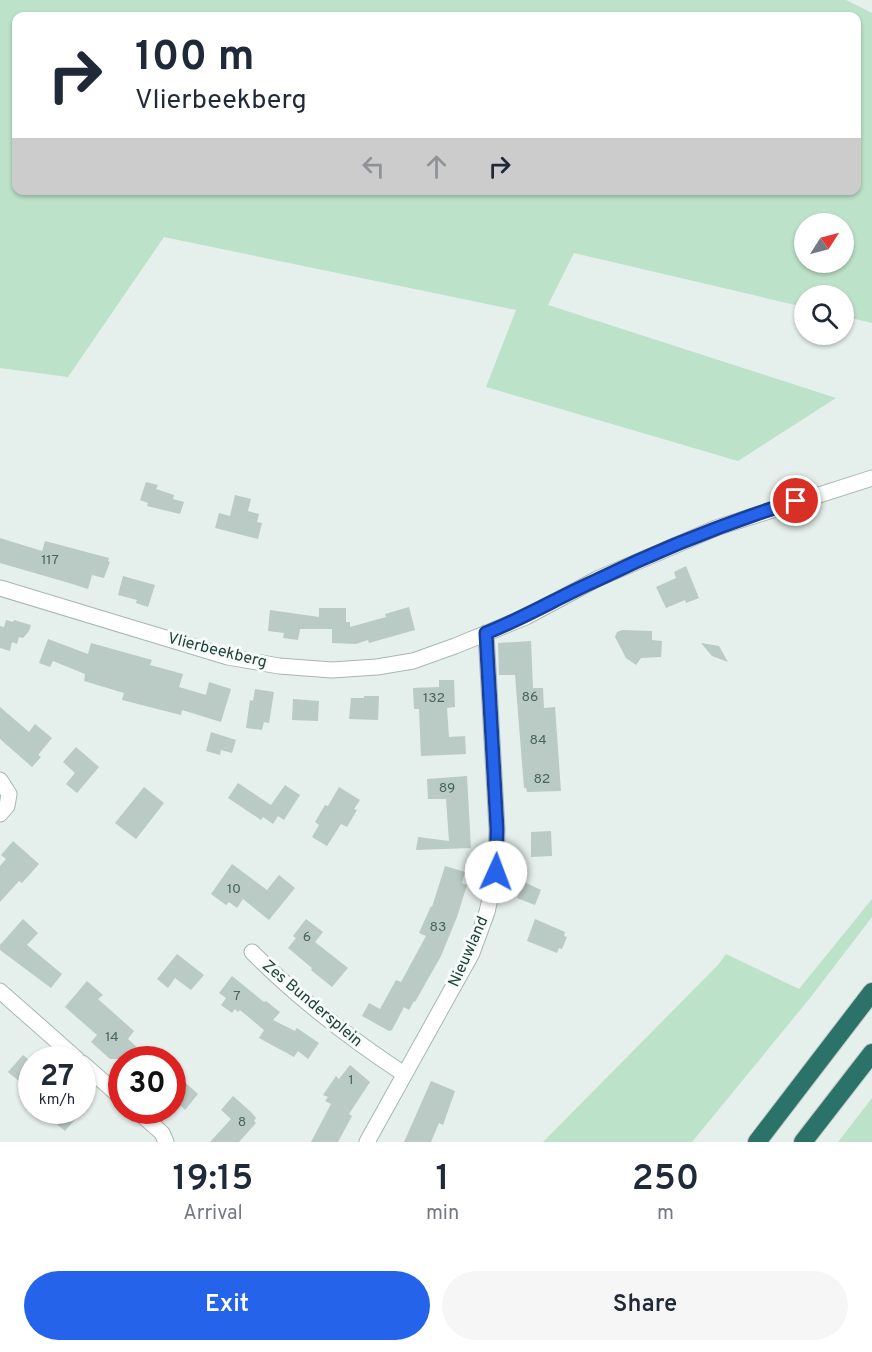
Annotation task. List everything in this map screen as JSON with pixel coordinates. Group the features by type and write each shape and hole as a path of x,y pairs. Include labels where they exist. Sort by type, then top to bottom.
{"highway":[{"path":"757,1142 872,992"},
{"path":"803,1142 872,1053"}],"street":[{"name":"Vlierbeekberg","path":"0,588 228,657 279,666 332,670 377,667 413,661 526,617 597,579 716,528 872,478"},
{"name":"Nieuwland","path":"367,1142 472,953 487,912 496,872 496,818 486,633"},
{"path":"0,780 9,795 7,806 0,814"},
{"name":"Zes Bundersplein","path":"252,952 285,985 330,1023 404,1074"},
{"path":"0,992 62,1046"},
{"path":"96,1076 108,1086"},
{"path":"152,1124 162,1133 166,1142"}],"green space":[{"path":"0,0 846,0 872,13 872,323 854,319 854,285 794,285 794,305 574,253 548,305 836,398 738,461 486,387 516,310 164,237 68,377 0,368"},
{"path":"872,899 872,917 810,998 692,1142 543,1142 718,965 726,954 799,989"},
{"path":"872,1098 872,1142 838,1142"}],"building":[{"path":"146,482 158,485 156,489 174,495 173,499 184,502 180,514 147,506 148,503 140,500"},
{"path":"235,495 251,499 248,511 259,514 257,522 262,523 258,539 215,528 219,513 230,516"},
{"path":"0,538 42,551 45,541 109,558 110,562 104,578 92,575 88,589 0,563"},
{"path":"686,566 699,598 686,603 685,600 666,608 656,587 676,578 674,572"},
{"path":"123,576 155,585 148,607 136,603 137,600 118,595"},
{"path":"409,607 415,630 369,643 368,640 356,644 332,643 332,629 300,629 298,640 283,638 284,633 268,631 270,610 319,617 319,608 346,608 346,622 350,622 350,627 386,617 385,614"},
{"path":"6,620 31,625 23,638 19,637 17,644 12,642 10,651 0,648 0,626 4,627"},
{"path":"622,630 652,631 652,640 662,641 661,657 641,658 636,665 626,658 615,637 617,632"},
{"path":"48,639 88,654 91,643 152,660 150,665 183,674 179,687 206,695 209,682 231,689 221,722 182,710 181,715 122,700 124,693 84,681 85,674 53,661 50,667 39,663"},
{"path":"531,641 533,688 543,688 544,708 555,707 561,791 527,792 524,788 515,675 499,675 498,643"},
{"path":"701,643 719,646 728,662 712,656"},
{"path":"439,680 454,680 455,707 447,708 449,737 465,736 466,754 421,756 419,709 414,709 413,688 439,687"},
{"path":"255,689 274,692 269,723 264,722 262,730 246,728 250,700 253,701"},
{"path":"364,696 379,696 378,720 349,719 351,698 364,698"},
{"path":"293,699 319,701 318,721 292,720"},
{"path":"0,707 29,732 35,724 52,738 38,755 41,757 32,767 0,739"},
{"path":"211,732 236,740 232,753 221,750 220,755 206,751"},
{"path":"76,747 99,767 77,793 66,784 75,773 63,762"},
{"path":"467,776 471,848 416,850 418,837 449,841 446,799 428,799 427,779"},
{"path":"238,783 271,805 285,785 300,795 284,820 278,816 273,824 263,817 261,820 228,798"},
{"path":"144,787 164,803 136,839 115,823"},
{"path":"339,787 360,800 347,827 341,824 327,846 312,837 319,825 315,822"},
{"path":"551,831 552,856 531,857 531,832"},
{"path":"13,841 39,864 0,902 0,866 6,859 1,855"},
{"path":"232,864 267,890 279,875 295,888 269,920 243,899 237,908 229,902 226,905 211,894"},
{"path":"445,866 465,872 462,883 467,885 457,917 441,956 415,1002 409,1010 404,1007 392,1030 389,1031 362,1016 369,1003 380,1009 396,980 401,982 426,936 419,933 432,907"},
{"path":"524,882 541,890 535,905 517,898"},
{"path":"23,919 38,933 27,945 62,974 51,988 0,950 0,945"},
{"path":"306,919 323,932 315,942 348,968 332,987 288,948 296,938 293,936"},
{"path":"535,919 565,932 564,936 567,937 562,949 559,948 557,953 527,941"},
{"path":"177,954 204,975 191,990 175,978 168,988 157,979"},
{"path":"232,976 280,1012 273,1020 295,1031 297,1028 319,1043 308,1059 298,1051 294,1057 259,1038 264,1030 240,1010 238,1012 235,1009 232,1013 221,1005 226,998 219,993"},
{"path":"87,981 103,995 98,999 134,1031 128,1039 136,1046 108,1046 108,1057 91,1042 97,1035 65,1007"},
{"path":"18,1061 18,1080 8,1072"},
{"path":"350,1065 370,1082 349,1114 352,1116 338,1142 311,1142 331,1104 325,1101 328,1097 323,1095 336,1076 339,1079"},
{"path":"431,1081 455,1091 443,1125 439,1123 431,1142 404,1142"},
{"path":"186,1083 198,1094 186,1109"},
{"path":"233,1096 252,1113 256,1118 254,1121 256,1123 239,1142 210,1142 231,1119 221,1110"},
{"path":"56,1124 71,1124 65,1131"}],"route":[{"path":"496,872 497,829 486,633 526,617 597,579 716,528 796,501"}]}
